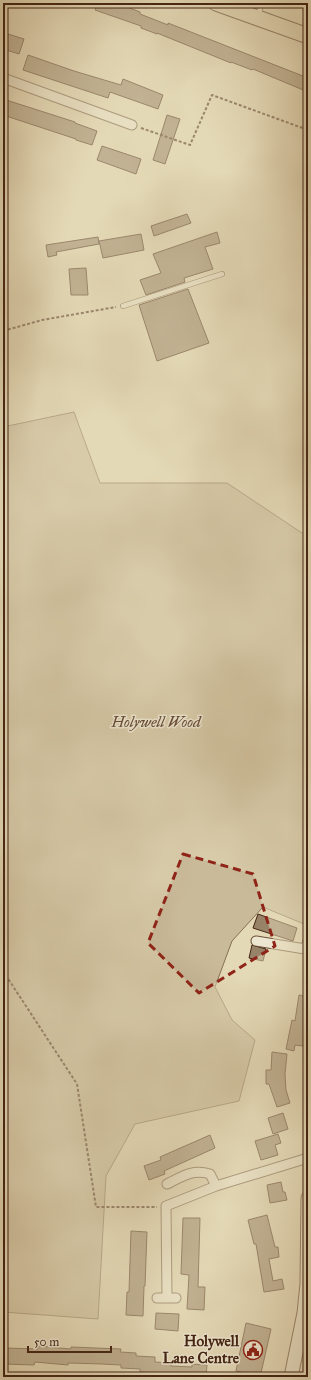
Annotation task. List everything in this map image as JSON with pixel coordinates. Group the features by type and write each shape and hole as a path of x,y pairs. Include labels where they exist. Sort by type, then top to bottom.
{"main road":[{"path":"216,3 251,11 308,36"},
{"path":"291,1377 306,1313 308,1198"}],"street":[{"path":"3,78 132,125"},
{"path":"256,941 305,949 308,940"},
{"path":"167,1298 166,1206 216,1186 308,1158"},
{"path":"167,1184 187,1174 201,1172 210,1174 216,1186"}],"lane":[{"path":"251,11 261,3"},
{"path":"123,306 222,274"},
{"path":"219,1376 226,1377"}],"path":[{"path":"132,125 190,145 212,95 308,130"},
{"path":"3,331 42,320 123,306"},
{"path":"3,971 76,1084 96,1207 166,1206"}],"highlighted area":[{"path":"183,854 253,874 275,946 199,993 148,943"}],"green space":[{"name":"Holywell Wood","path":"74,412 100,483 227,483 308,537 308,922 304,924 263,907 232,941 215,987 232,1020 255,1040 239,1101 135,1124 106,1176 98,1319 3,1312 3,427"}],"building":[{"path":"98,3 114,3 122,5 168,25 168,23 308,78 308,92 253,69 252,70 231,63 141,28 141,26 95,10"},
{"path":"8,34 24,39 19,54 3,49"},
{"path":"28,55 121,85 123,79 163,95 158,109 110,92 108,98 23,70"},
{"path":"3,99 75,122 97,131 92,145 3,115"},
{"path":"167,115 180,119 165,164 153,160"},
{"path":"102,146 141,159 136,174 97,160"},
{"path":"187,214 191,223 154,236 151,226"},
{"path":"217,232 220,243 205,247 213,269 184,278 185,282 146,295 140,280 161,273 153,254"},
{"path":"141,234 144,250 103,258 99,241"},
{"path":"98,237 99,244 56,252 57,255 48,257 46,245"},
{"path":"86,268 88,295 71,295 69,269"},
{"path":"188,289 209,343 157,361 139,305"},
{"path":"258,914 297,928 293,941 253,928"},
{"path":"252,945 266,949 263,961 249,958"},
{"path":"299,995 308,997 308,1031 306,1031 303,1046 295,1045 294,1051 286,1049 292,1020 295,1021"},
{"path":"272,1052 287,1054 285,1074 286,1090 290,1103 277,1107 269,1084 266,1084 266,1070 271,1070"},
{"path":"283,1113 288,1129 273,1134 268,1118"},
{"path":"278,1134 281,1143 275,1145 278,1155 261,1160 255,1141"},
{"path":"210,1135 215,1148 164,1171 165,1174 149,1180 144,1166 161,1160 160,1157"},
{"path":"281,1182 283,1192 285,1192 287,1200 270,1203 267,1185"},
{"path":"267,1215 275,1247 278,1247 279,1257 269,1259 273,1281 282,1279 284,1289 264,1292 256,1244 254,1244 248,1220"},
{"path":"183,1218 200,1218 198,1287 205,1287 204,1310 187,1309 189,1275 181,1274"},
{"path":"131,1231 147,1232 143,1316 126,1315 127,1292 129,1292"},
{"path":"156,1313 179,1314 178,1331 155,1329"},
{"name":"Holywell Lane Centre","path":"246,1323 271,1329 261,1373 255,1372 255,1375 236,1371"},
{"path":"38,1346 71,1349 71,1347 121,1349 120,1352 136,1353 136,1356 155,1357 155,1362 171,1363 171,1366 192,1367 192,1364 207,1365 206,1377 155,1377 156,1373 140,1372 140,1369 121,1368 121,1365 68,1363 68,1365 35,1362 34,1365 3,1364 4,1348 38,1349"}],"place":[{"name":"Holywell Lane Centre","path":"253,1350"}]}
